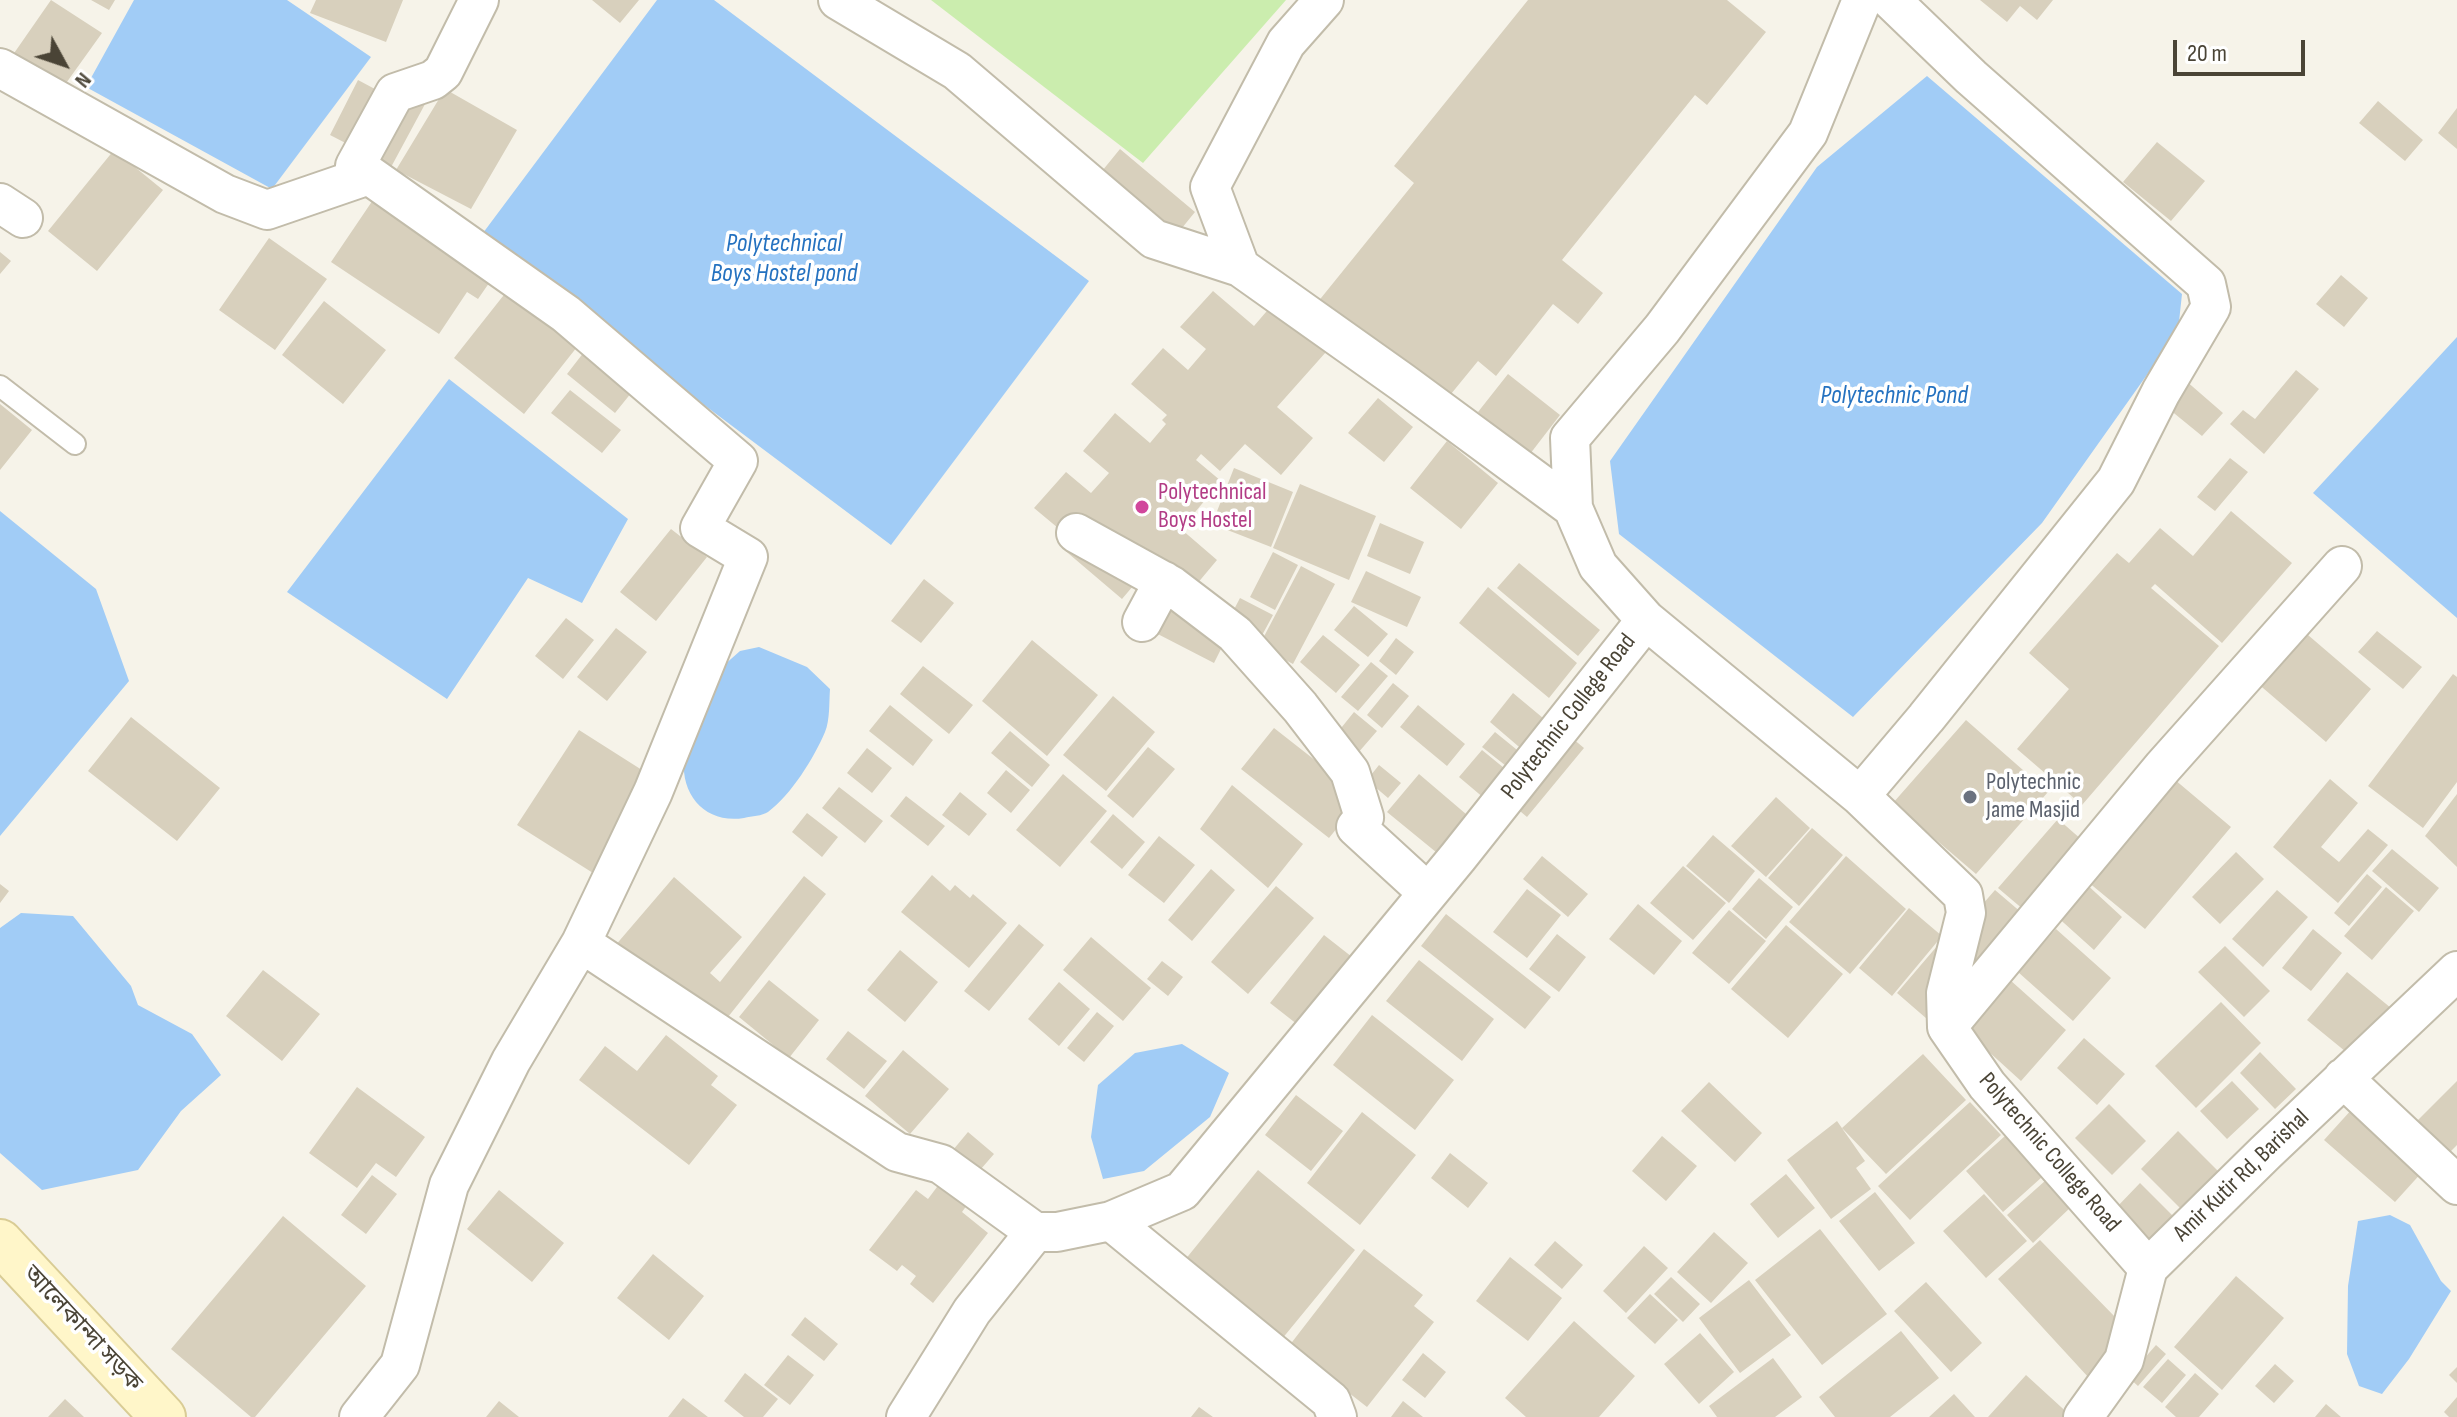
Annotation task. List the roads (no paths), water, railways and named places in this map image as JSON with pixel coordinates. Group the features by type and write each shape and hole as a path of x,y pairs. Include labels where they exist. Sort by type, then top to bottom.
{"main road":[{"name":"আলেকান্দা সড়ক","path":"0,1242 163,1417"}],"street":[{"path":"359,1417 400,1365 449,1185 511,1061 581,943 653,792 748,557 700,528 738,461 566,314 355,166 395,93 433,80 443,72 479,0"},
{"path":"838,0 957,71 1154,239 1240,267 1573,508"},
{"path":"1240,267 1210,187 1286,43 1324,0"},
{"path":"1646,620 1598,566 1573,508 1570,438 1662,329 1808,133 1862,0"},
{"path":"1860,796 2116,481 2161,392 2211,307 2206,284 1971,77 1891,0"},
{"path":"0,68 225,194 267,210 369,175"},
{"path":"1076,533 1164,581 1235,634 1300,707 1350,772 1364,817 1356,827 1428,893"},
{"path":"1947,1027 2163,767 2342,566"},
{"path":"1142,622 1164,581"},
{"name":"Polytechnic College Road","path":"1035,1232 1057,1232 1111,1221 1182,1191 1428,893 1646,620 1860,796 1963,895 1966,913 1946,993 1947,1027 1987,1085 2148,1268"},
{"path":"581,943 897,1152 941,1164 1035,1232 972,1311 906,1417"},
{"name":"Amir Kutir Rd, Barishal","path":"2148,1268 2457,971"},
{"path":"2343,1078 2457,1185"},
{"path":"1111,1221 1331,1401 1337,1417"},
{"path":"2083,1417 2124,1360 2148,1268"}],"lane":[{"path":"0,386 75,444"}],"water":[{"path":"134,0 287,0 371,57 272,189 86,87"},
{"name":"Polytechnical Boys Hostel pond","path":"657,0 714,0 1089,281 891,545 480,237"},
{"name":"Polytechnic Pond","path":"1927,76 2182,294 2178,331 2042,523 1853,717 1619,534 1610,461 1817,167"},
{"path":"2457,337 2457,618 2313,493"},
{"path":"449,379 628,519 582,603 528,578 447,699 287,592"},
{"path":"0,511 96,589 129,681 0,836"},
{"path":"759,647 807,667 830,689 827,727 801,775 768,812 744,818 719,817 699,805 692,796 684,773 684,760 714,674 740,651"},
{"path":"21,913 73,916 131,986 138,1005 192,1034 221,1075 181,1111 138,1170 42,1190 0,1153 0,928"},
{"path":"1182,1044 1229,1073 1210,1117 1144,1171 1103,1179 1091,1137 1098,1085 1135,1053"},
{"path":"2390,1215 2410,1225 2441,1281 2451,1291 2409,1359 2382,1394 2359,1386 2347,1354 2348,1286 2358,1221"}],"place":[{"name":"Polytechnical Boys Hostel","path":"1142,507"},
{"name":"Polytechnic Jame Masjid","path":"1970,797"}]}
